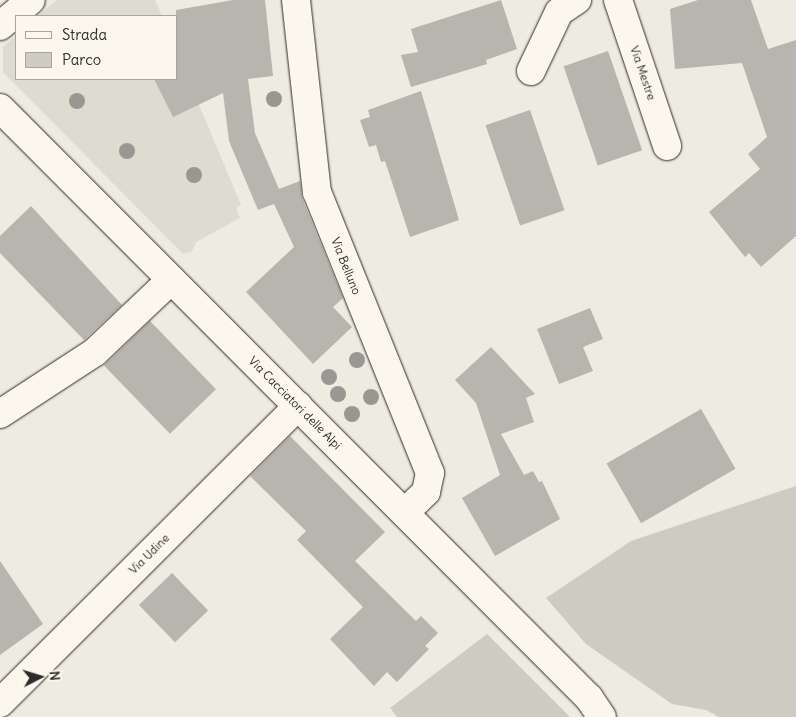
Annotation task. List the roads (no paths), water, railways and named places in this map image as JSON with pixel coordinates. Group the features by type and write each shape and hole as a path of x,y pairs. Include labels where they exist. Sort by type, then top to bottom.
{"street":[{"path":"0,26 31,0"},
{"name":"Via Belluno","path":"296,0 317,192 430,473 428,488 404,513"},
{"path":"532,71 559,12 577,0"},
{"name":"Via Mestre","path":"618,0 667,146"},
{"name":"Via Cacciatori delle Alpi","path":"0,108 298,406 595,708 619,717"},
{"path":"0,414 95,352 171,280"},
{"name":"Via Udine","path":"0,703 298,406"}]}
